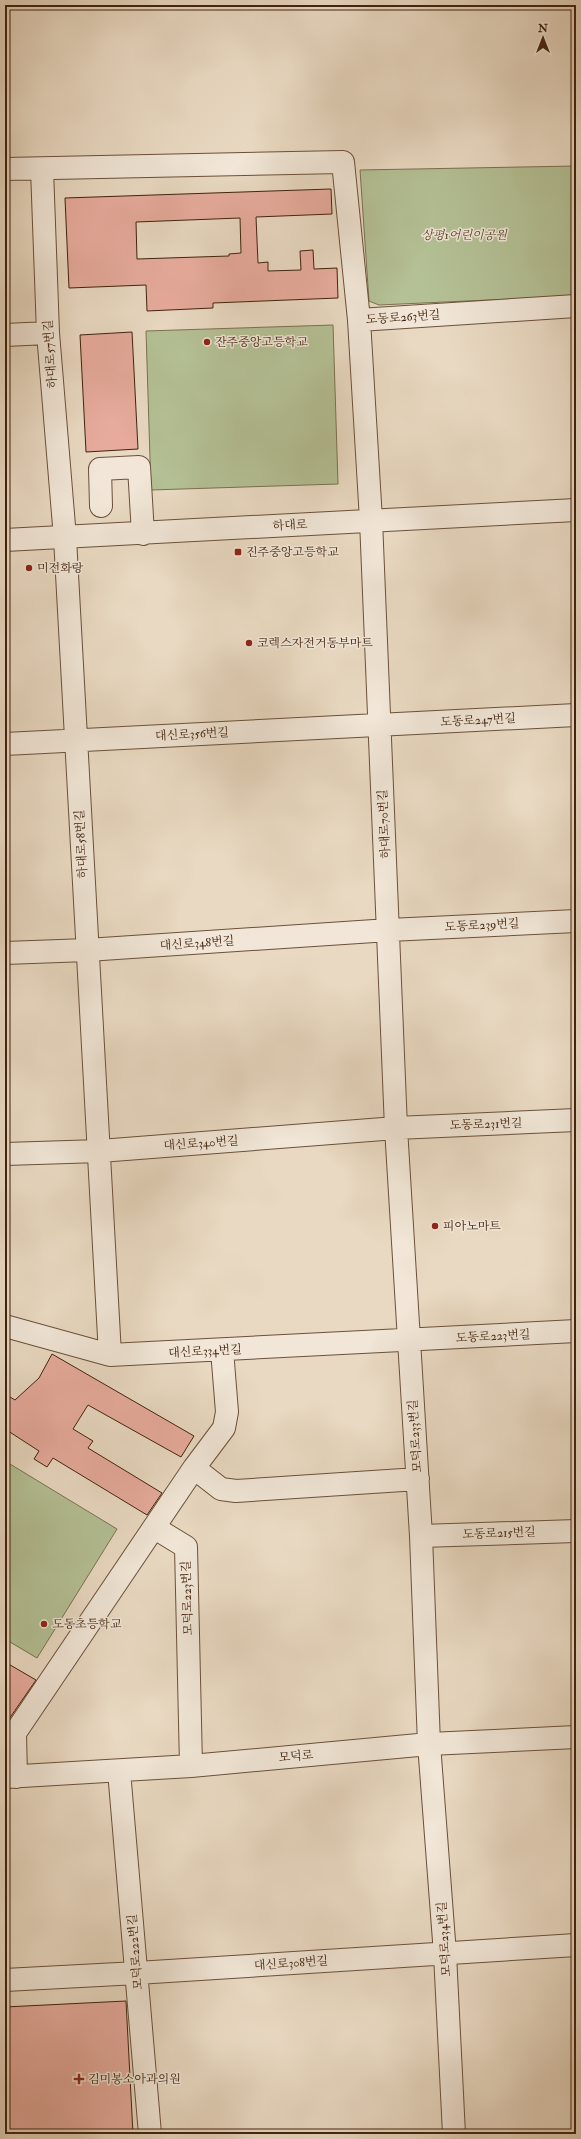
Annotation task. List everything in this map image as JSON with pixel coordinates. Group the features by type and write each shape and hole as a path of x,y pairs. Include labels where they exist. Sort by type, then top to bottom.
{"street":[{"path":"5,169 344,162 359,320"},
{"name":"하대로57번길","path":"42,169 48,333 65,538"},
{"name":"도동로263번길","path":"371,520 359,320 576,306"},
{"path":"5,335 48,333"},
{"path":"101,506 100,469 139,467 143,534"},
{"name":"하대로","path":"5,540 143,534 371,520 576,510"},
{"name":"하대로70번길","path":"371,520 396,1128"},
{"name":"하대로58번길","path":"65,538 87,950 100,1151 110,1355"},
{"name":"도동로247번길","path":"379,724 576,715"},
{"name":"대신로356번길","path":"5,744 379,724"},
{"name":"도동로239번길","path":"389,930 576,921"},
{"name":"대신로348번길","path":"5,953 87,950 389,930"},
{"name":"도동로231번길","path":"396,1128 576,1120"},
{"name":"대신로340번길","path":"5,1154 100,1151 396,1128"},
{"name":"모덕로233번길","path":"396,1128 422,1536 429,1744"},
{"name":"대신로334번길","path":"5,1326 110,1355 409,1341"},
{"name":"도동로223번길","path":"409,1341 576,1331"},
{"path":"155,1528 194,1468 224,1428 227,1412 222,1350"},
{"path":"194,1468 221,1489 236,1491 418,1479"},
{"name":"모덕로","path":"155,1528 10,1730 10,1777 192,1766 429,1744 576,1736"},
{"name":"모덕로223번길","path":"155,1528 186,1547 192,1766"},
{"name":"도동로215번길","path":"422,1536 576,1531"},
{"name":"모덕로234번길","path":"429,1744 445,1954 454,2134"},
{"name":"모덕로222번길","path":"119,1771 150,2134"},
{"name":"대신로308번길","path":"5,1980 576,1945"}],"green space":[{"name":"상평1어린이공원","path":"576,166 576,296 379,305 369,301 360,170"},
{"path":"333,325 338,484 151,490 146,331"},
{"path":"5,1461 117,1529 37,1658 5,1639"}],"building":[{"path":"331,189 332,214 256,217 258,263 268,262 268,271 301,270 300,251 313,250 314,269 337,268 338,298 213,303 213,308 147,311 146,285 69,288 65,198","holes":["240,218 241,253 229,254 229,256 137,259 136,222"]},
{"path":"132,332 138,449 86,452 80,335"},
{"path":"52,1354 194,1436 181,1457 88,1405 73,1429 93,1441 88,1448 162,1493 147,1515 53,1458 47,1467 34,1459 39,1451 5,1429 5,1394 15,1400 39,1378"},
{"path":"5,1662 36,1680 9,1719 5,1717"},
{"path":"126,2001 133,2134 5,2134 5,2007"}],"place":[{"name":"잔주중앙고등학교","path":"207,342"},
{"name":"진주중앙고등학교","path":"238,552"},
{"name":"미전화랑","path":"29,568"},
{"name":"코렉스자전거동부마트","path":"249,643"},
{"name":"피아노마트","path":"435,1226"},
{"name":"도동초등학교","path":"44,1624"},
{"name":"김미봉소아과의원","path":"79,2079"}]}
